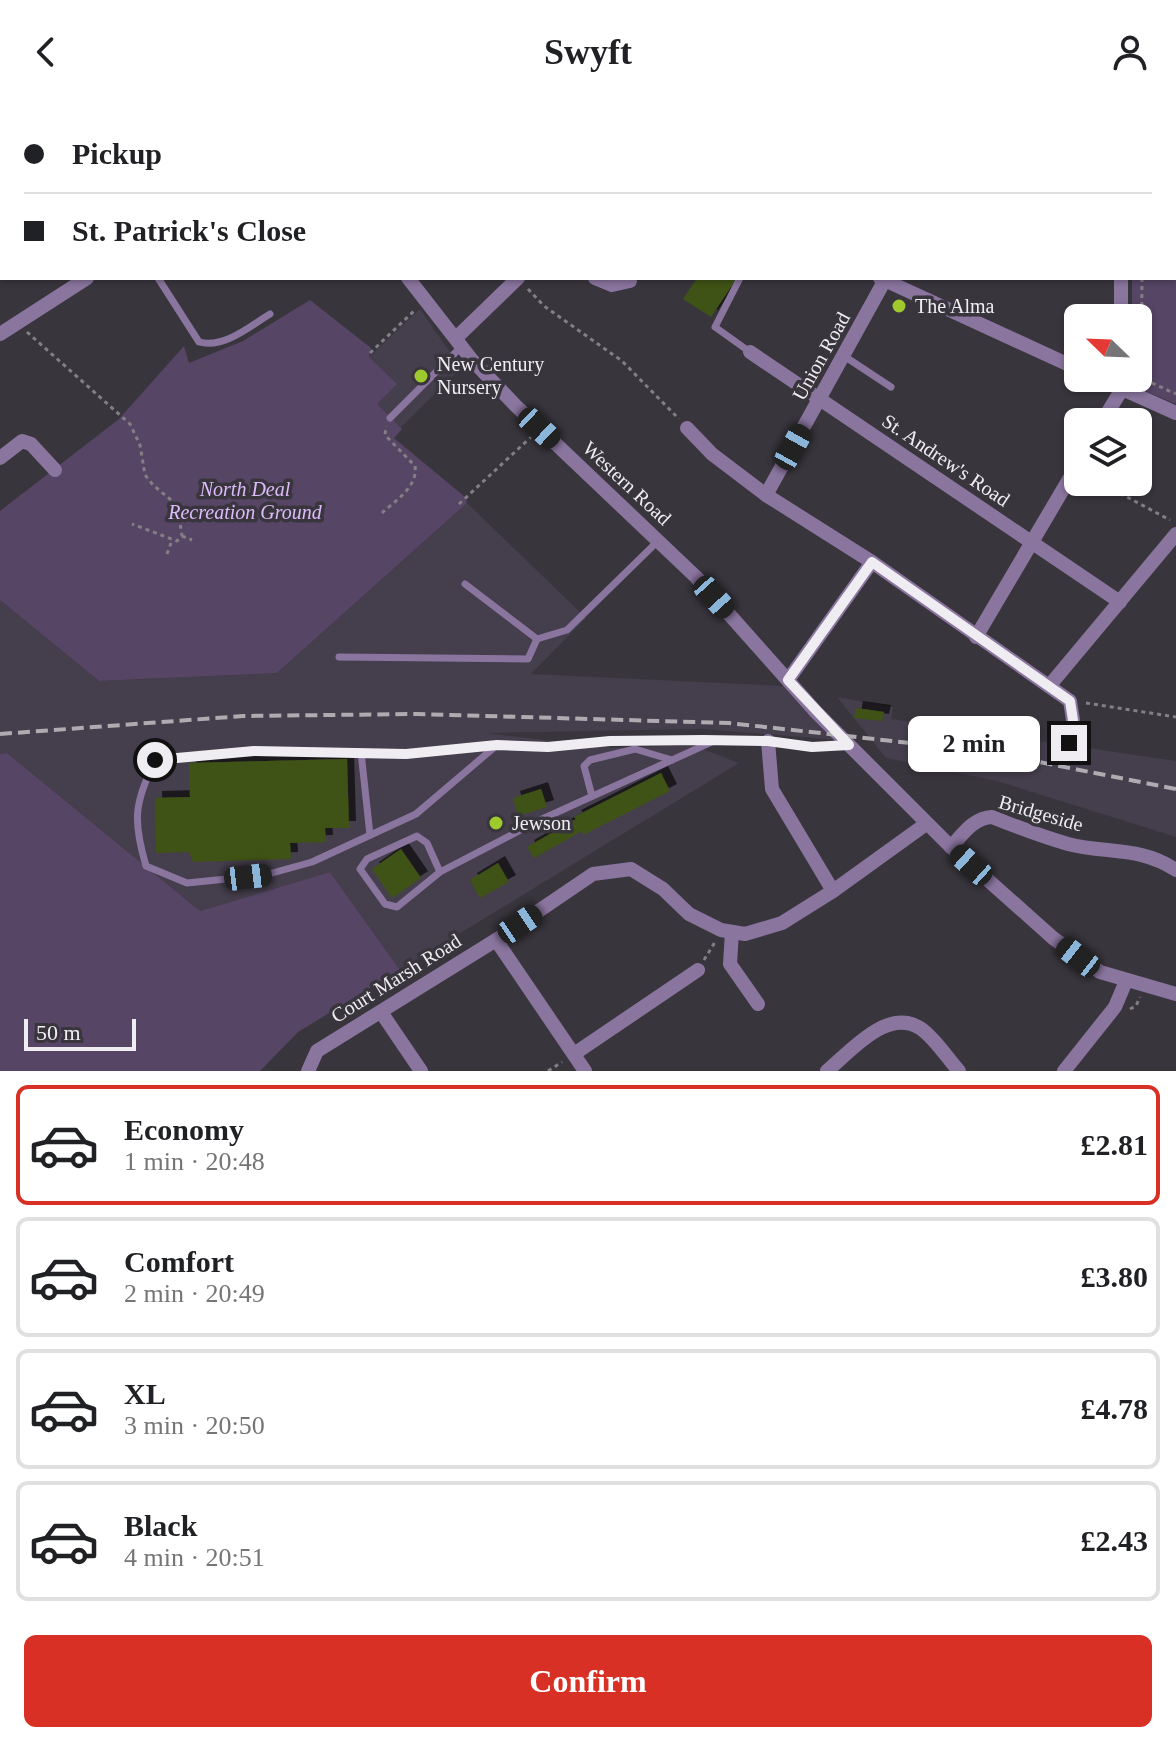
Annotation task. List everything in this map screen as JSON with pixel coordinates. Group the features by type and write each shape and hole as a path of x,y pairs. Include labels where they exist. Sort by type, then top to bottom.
{"street":[{"path":"0,334 84,280"},
{"name":"Western Road","path":"410,280 494,383 696,577 788,680 926,824 1078,957 1100,972 1176,994"},
{"path":"459,342 516,280"},
{"path":"600,280 612,285 635,284"},
{"name":"Union Road","path":"766,495 883,280"},
{"path":"886,280 1064,363"},
{"path":"1121,280 1121,304"},
{"name":"St. Andrew's Road","path":"750,352 1120,602"},
{"path":"1138,392 1176,413"},
{"path":"687,428 712,454 766,495 872,562 1070,701 1073,720 1069,743"},
{"path":"0,458 22,441 31,444 55,470"},
{"path":"976,637 1064,488"},
{"path":"1050,685 1176,534"},
{"path":"788,680 872,562"},
{"path":"768,741 772,789 833,891"},
{"name":"Bridgeside","path":"951,847 969,827 982,818 992,817 1071,845 1128,851 1151,857 1176,870"},
{"path":"758,1004 730,964 727,931 745,934 782,923 833,891 926,824"},
{"name":"Court Marsh Road","path":"308,1071 317,1051 496,940 593,874 631,869 663,889 689,914 727,931"},
{"path":"496,940 585,1071"},
{"path":"574,1054 698,970"},
{"path":"1064,1071 1115,1007 1126,981"},
{"path":"381,1012 421,1071"},
{"path":"827,1071 876,1030 894,1023 907,1023 920,1029 959,1071"}],"lane":[{"path":"159,280 199,342 210,345 232,337 270,314"},
{"path":"739,280 715,327 750,352"},
{"path":"390,418 459,342"},
{"path":"844,356 891,387"},
{"path":"339,657 528,659 537,639 567,630 658,541"},
{"path":"465,584 537,639"},
{"path":"497,745 416,814 312,862 265,875 187,883 146,866 137,837 138,798 155,760 254,751 406,754 497,745 548,747 610,741 716,740 768,741 812,747 849,745"},
{"path":"440,872 427,843 417,836 367,859 360,869 385,904 397,907 440,872 540,820 716,740"},
{"path":"592,796 584,766 590,760 635,749 672,760"},
{"path":"361,752 370,835"}],"path":[{"path":"520,280 544,306 622,361 687,428"},
{"path":"1142,280 1141,378 1176,394"},
{"path":"370,353 425,300"},
{"path":"16,323 122,415 138,437 148,480 188,514 180,523 182,536"},
{"path":"382,513 410,487 416,473 415,466 385,435 390,418"},
{"path":"459,504 539,428"},
{"path":"1125,496 1176,523"},
{"path":"132,524 173,542"},
{"path":"182,536 192,540"},
{"path":"167,554 169,545 182,536"},
{"path":"1070,701 1176,717"},
{"path":"698,970 727,931"}],"shaded area":[{"name":"New Century Nursery","path":"420,309 461,368 400,428 376,404 369,357"},
{"path":"467,503 586,618 531,674 785,686 839,740 702,729 485,733 613,748 692,745 739,763 400,970 330,872 200,911 7,753 0,754 0,600 99,681 277,673"},
{"path":"837,697 893,707 891,719 1176,761 1176,837 997,781 886,758"}],"green space":[{"path":"1132,280 1176,280 1176,404 1148,392 1152,392 1152,304 1132,304"},
{"name":"North Deal Recreation Ground","path":"310,300 371,348 369,357 397,384 377,404 402,429 394,438 465,497 467,503 277,673 99,681 0,600 0,511 119,419 184,346 189,363 243,341"},
{"path":"7,753 200,911 330,872 400,970 298,1032 260,1071 0,1071 0,754"}],"building":[{"path":"696,280 736,280 711,317 683,299"},
{"path":"856,708 884,712 882,721 854,718"},
{"path":"347,759 349,828 325,828 326,842 290,843 291,859 193,862 189,852 156,853 155,798 190,797 189,763"},
{"path":"661,773 670,791 583,835 582,831 534,858 527,847 576,819 574,817"},
{"path":"541,789 547,807 518,816 513,798"},
{"path":"401,849 421,878 392,898 372,869"},
{"path":"498,863 509,882 480,898 470,880"}],"railway":[{"path":"0,734 243,716 417,714 729,723 983,751 1176,789"}],"place":[{"name":"The Alma","path":"899,306"},
{"name":"New Century Nursery","path":"421,376"},
{"name":"Jewson","path":"496,823"}],"route":[{"path":"155,760 254,751 406,754 497,745 548,747 610,741 768,741 812,747 849,745 788,680 872,562 1070,701 1073,720 1069,743"}]}
